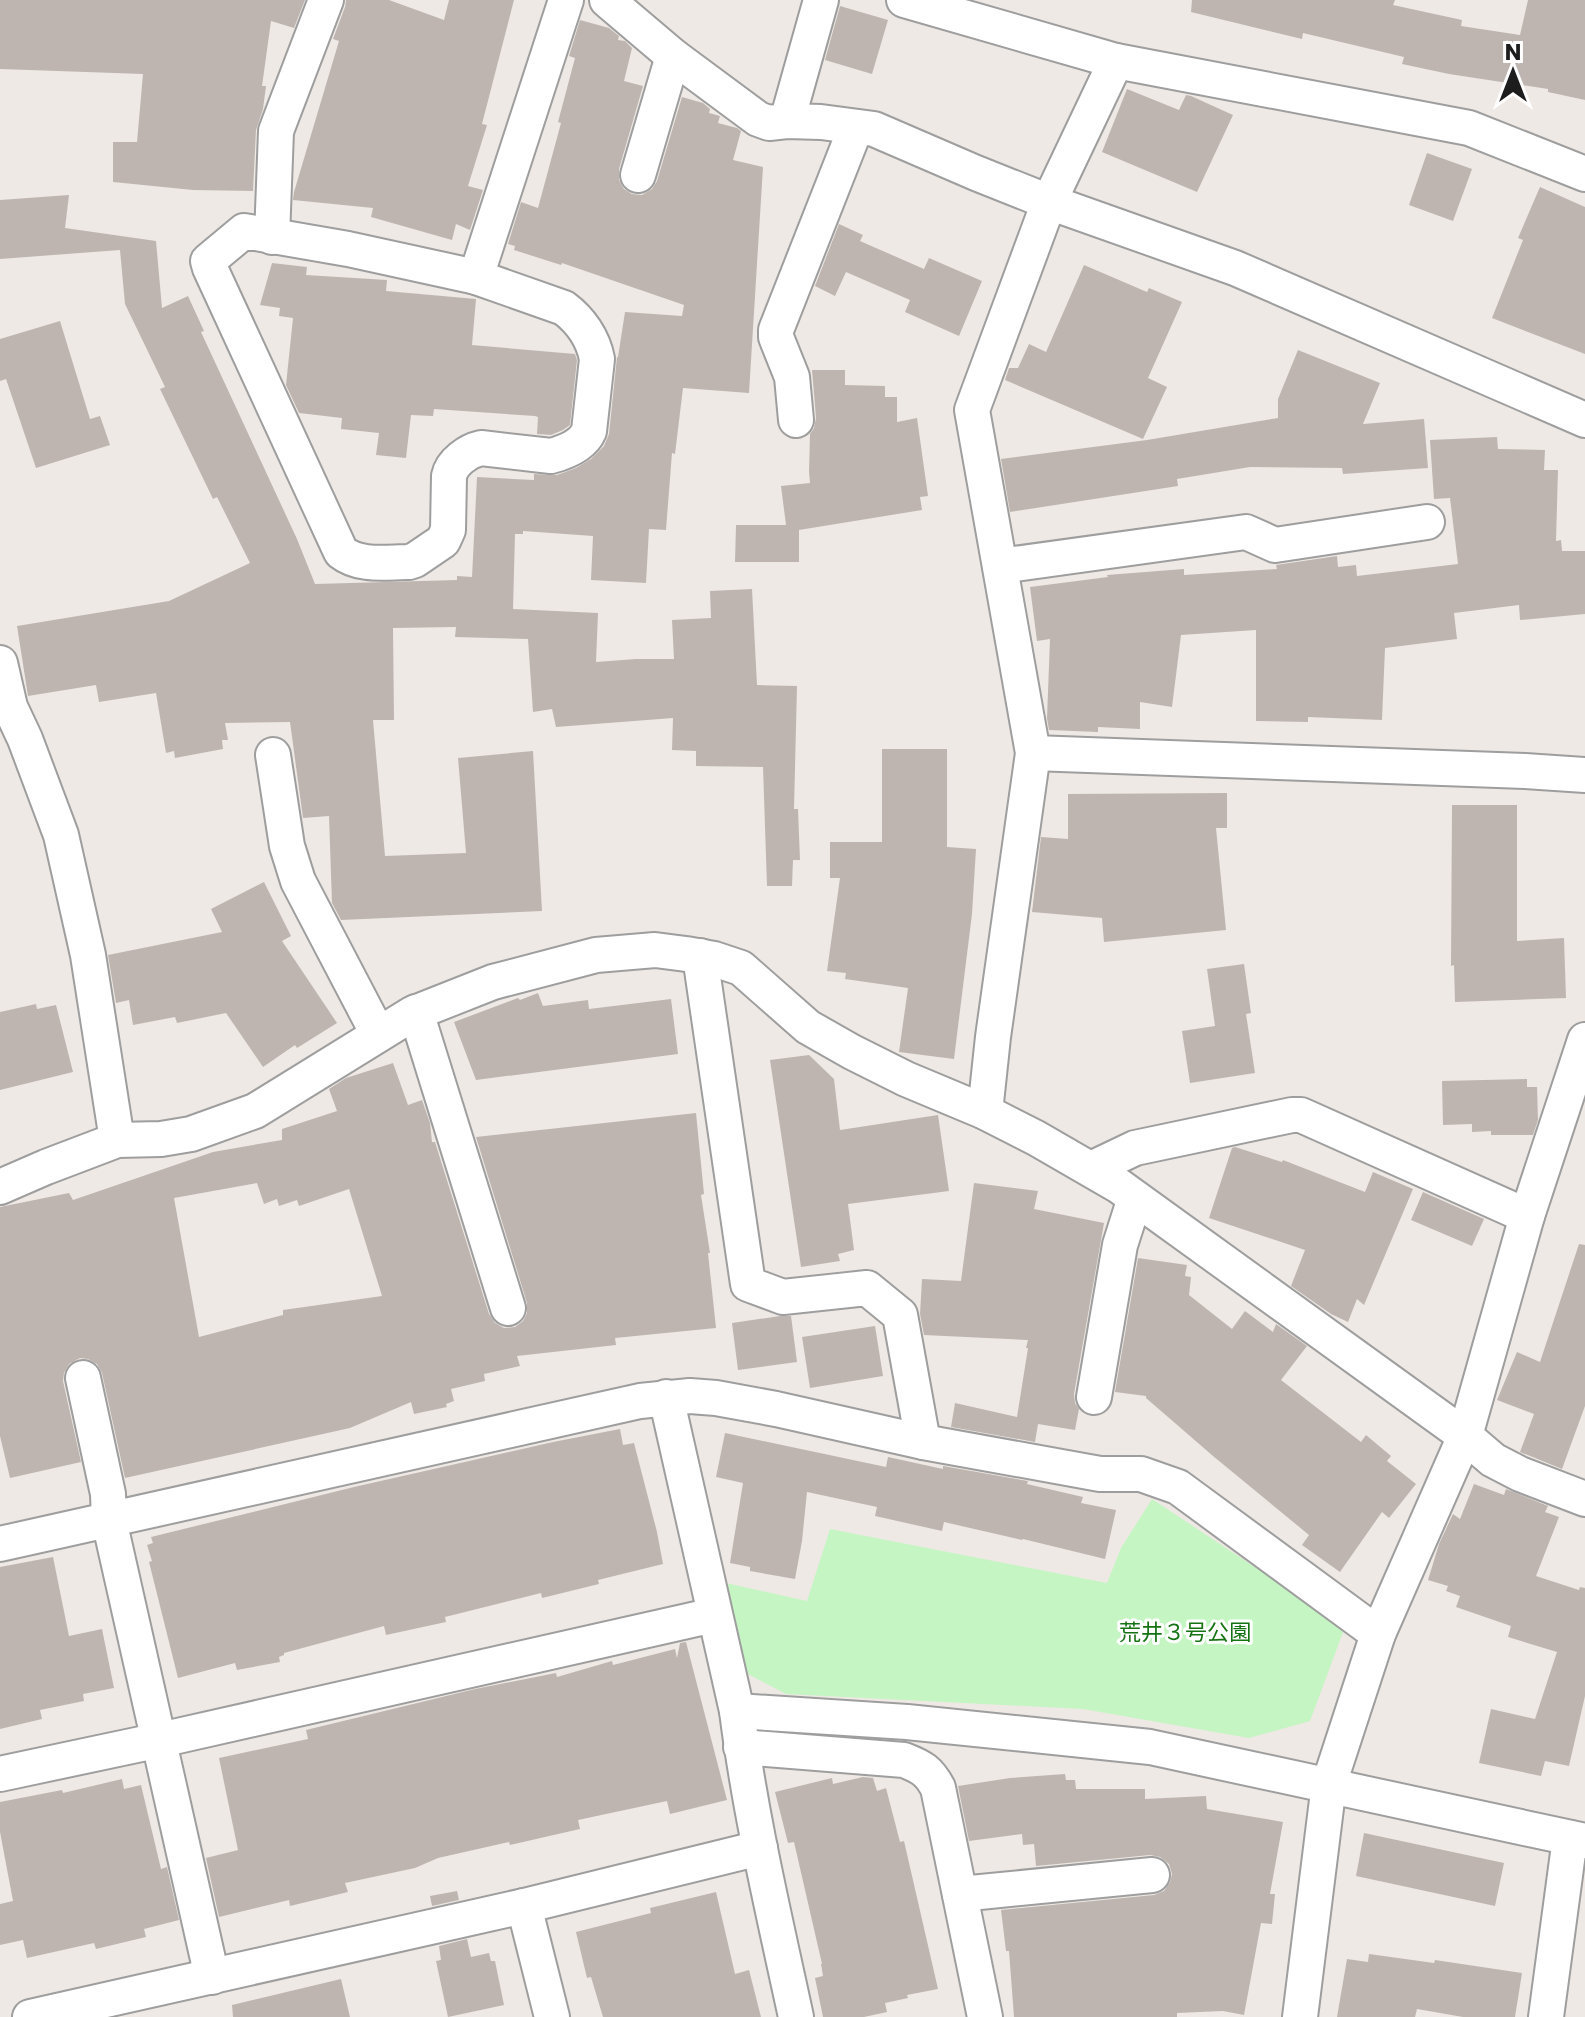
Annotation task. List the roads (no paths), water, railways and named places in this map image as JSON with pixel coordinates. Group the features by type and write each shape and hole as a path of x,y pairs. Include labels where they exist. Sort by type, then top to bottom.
{"street":[{"path":"272,237 276,131 326,0"},
{"path":"476,277 566,0"},
{"path":"607,0 673,56 758,119 769,123 821,122 874,129 1049,202 1235,268 1585,420"},
{"path":"787,121 821,0"},
{"path":"904,0 1116,61 1469,128 1585,174"},
{"path":"638,175 673,56"},
{"path":"985,1112 1033,753 972,410 1049,202 1116,61"},
{"path":"796,420 792,377 776,330 856,127"},
{"path":"244,231 348,249 476,277 564,308 576,317 595,348 597,359 589,431 585,440 551,456 481,448 472,450 451,467 448,530 443,541 415,560 366,562 348,557 341,552 208,261 244,231"},
{"path":"1000,566 1246,532 1275,545 1427,522"},
{"path":"0,663 10,707 61,835 88,955 117,1140"},
{"path":"1033,753 1585,775"},
{"path":"273,755 287,846 295,873 378,1034"},
{"path":"0,1187 117,1140 161,1139 191,1134 255,1111 416,1012 493,982 596,955 655,950 700,956 741,968 808,1027 852,1052 906,1079 985,1112 1091,1169 1465,1436 1493,1460 1585,1499"},
{"path":"700,956 748,1284 783,1297 867,1288 900,1315 923,1442"},
{"path":"416,1012 508,1308"},
{"path":"1300,2017 1329,1784 1378,1634 1465,1436 1527,1216 1585,1040"},
{"path":"1091,1169 1135,1148 1301,1115 1527,1216"},
{"path":"1094,1397 1120,1245 1135,1198"},
{"path":"83,1378 108,1494 109,1520 212,1977"},
{"path":"0,1544 640,1401 690,1396 776,1409 923,1442 1100,1474 1141,1474 1178,1487 1378,1634"},
{"path":"666,1397 737,1711 760,1848 796,2017"},
{"path":"0,1774 714,1615"},
{"path":"737,1711 907,1722 1150,1747 1577,1840 1546,2017"},
{"path":"741,1747 904,1760 931,1774 938,1788 985,2017"},
{"path":"30,2017 524,1906 760,1848"},
{"path":"960,1894 1152,1875"},
{"path":"524,1906 552,2017"}],"park label":[{"name":"荒井３号公園","path":"1185,1632"}]}
